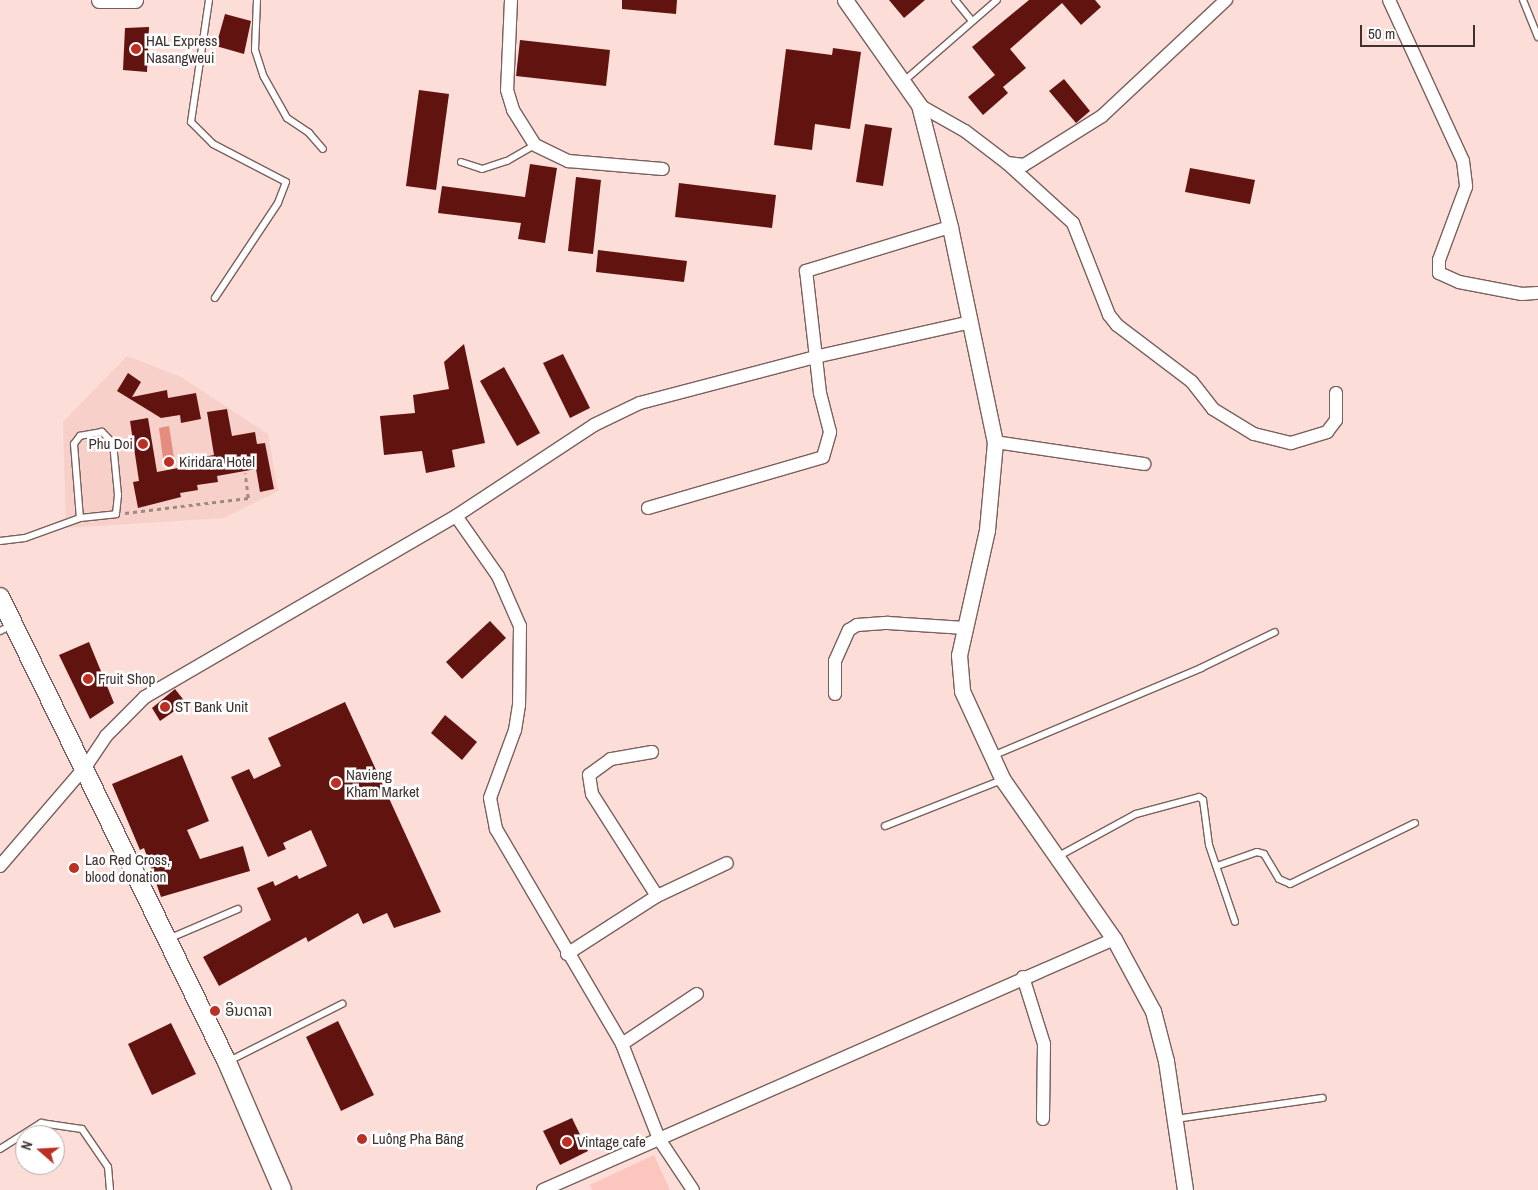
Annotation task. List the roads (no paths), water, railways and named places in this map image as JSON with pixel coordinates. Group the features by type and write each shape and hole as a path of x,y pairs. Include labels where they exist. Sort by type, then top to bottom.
{"main road":[{"path":"0,598 7,628 86,766 227,1062 282,1190"}],"street":[{"path":"98,0 135,0"},
{"path":"511,0 507,90 513,110 535,145 568,161 663,169"},
{"path":"845,0 904,81 919,105 950,227 995,442 987,530 959,655 962,690 1003,780 1114,940 1153,1011 1166,1061 1185,1190"},
{"path":"1007,163 1031,162 1102,116 1226,0"},
{"path":"1389,0 1463,161 1466,188 1439,260 1439,273 1459,282 1522,294 1538,294"},
{"path":"919,105 965,131 1007,163 1073,223 1109,315 1117,325 1192,382 1213,409 1254,434 1291,443 1327,432 1336,420 1336,393"},
{"path":"648,508 823,457 829,446 830,432 820,393 818,356 806,271 950,227"},
{"path":"0,866 86,766 106,736 145,697 456,516 594,424 640,403 818,356 971,322"},
{"path":"995,442 1144,464"},
{"path":"456,516 498,576 520,626 519,705 509,749 492,784 492,817 567,954 622,1044 659,1139 693,1190"},
{"path":"835,694 835,661 849,630 857,626 888,623 965,628"},
{"path":"652,752 611,759 589,775 592,794 657,896"},
{"path":"567,954 657,896 727,863"},
{"path":"543,1190 1023,977 1114,940"},
{"path":"1023,977 1044,1044 1043,1119"},
{"path":"622,1044 697,994"}],"lane":[{"path":"209,0 191,122 213,144 286,182 278,204 216,298"},
{"path":"257,0 255,50 264,77 287,118 309,133 323,150"},
{"path":"955,0 972,21"},
{"path":"904,81 997,0"},
{"path":"1523,0 1538,37"},
{"path":"461,162 482,169 507,161 535,145"},
{"path":"0,541 25,538 80,518 116,514 118,495 113,443 102,432 80,436 74,444 80,518"},
{"path":"991,757 1202,668 1275,632"},
{"path":"886,826 1003,780"},
{"path":"1057,857 1136,814 1194,795 1203,800 1209,845 1235,922"},
{"path":"1217,866 1257,852 1264,854 1279,879 1290,884 1416,823"},
{"path":"168,939 238,909"},
{"path":"227,1062 342,1004"},
{"path":"1174,1119 1323,1098"},
{"path":"0,1149 41,1123 82,1129 108,1167 110,1190"}],"place":[{"name":"HAL Express Nasangweui","path":"136,49"},
{"name":"Phu Doi","path":"143,444"},
{"name":"Kiridara Hotel","path":"169,462"},
{"name":"Fruit Shop","path":"88,679"},
{"name":"ST Bank Unit","path":"165,707"},
{"name":"Navieng Kham Market","path":"336,783"},
{"name":"Lao Red Cross, blood donation","path":"74,868"},
{"name":"ອິນດາລາ","path":"215,1011"},
{"name":"Luông Pha Băng","path":"362,1139"},
{"name":"Vintage cafe","path":"567,1142"}]}
